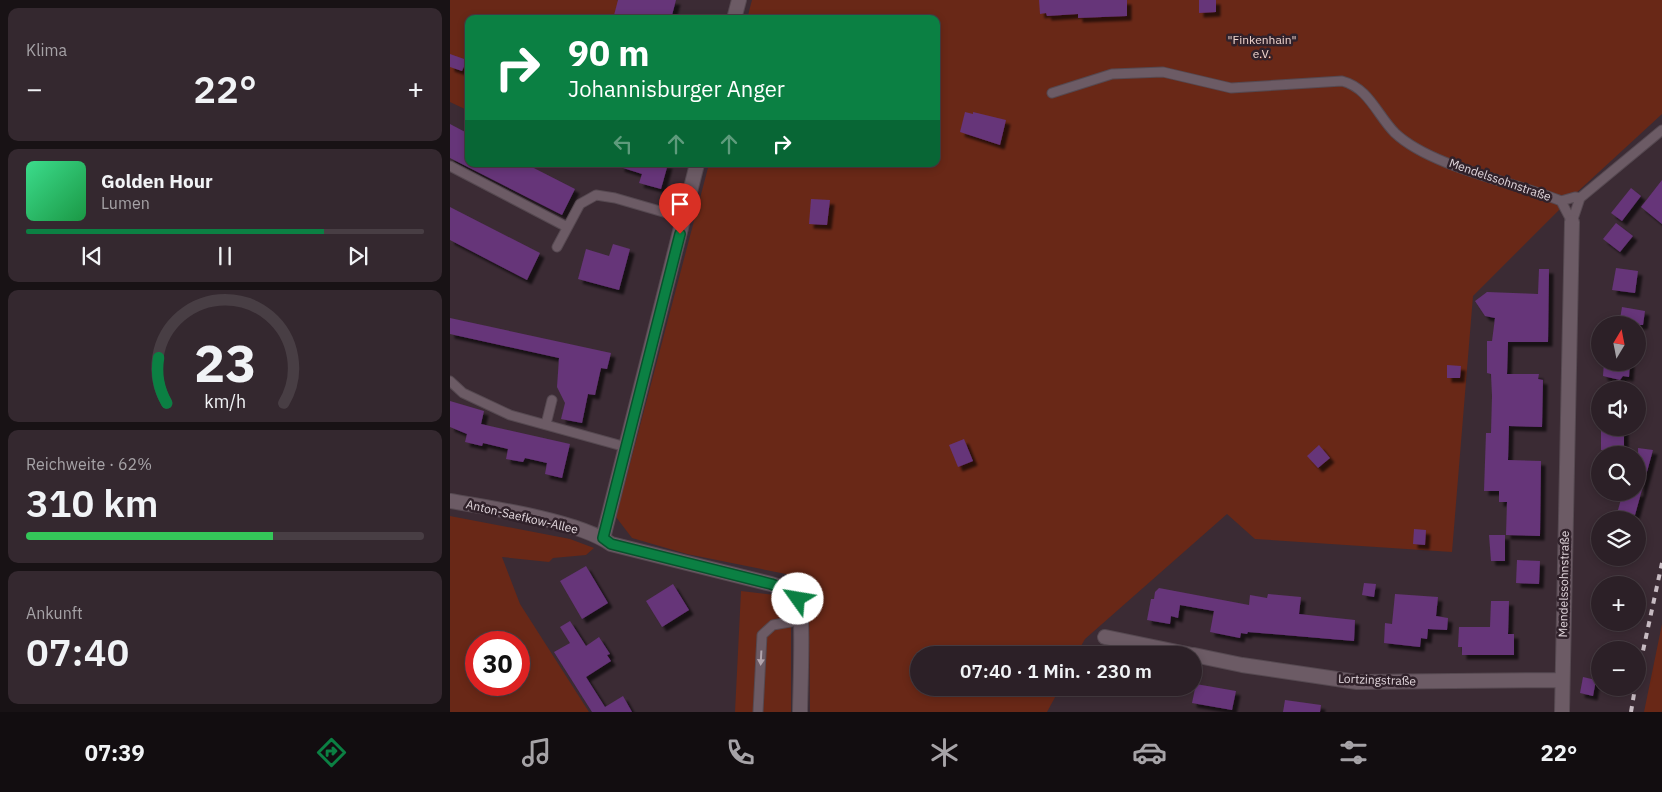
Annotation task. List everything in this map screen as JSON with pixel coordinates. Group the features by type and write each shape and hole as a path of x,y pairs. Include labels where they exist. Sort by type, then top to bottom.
{"street":[{"path":"735,15 739,0"},
{"path":"603,538 696,167"},
{"name":"Mendelssohnstraße","path":"1562,712 1572,222"},
{"name":"Anton-Saefkow-Allee","path":"450,501 541,520 603,538 611,544 771,584 790,591 798,599 801,620 800,712"},
{"name":"Lortzingstraße","path":"1105,637 1149,646"},
{"name":"Lortzingstraße","path":"1202,657 1242,665 1357,682 1562,680"}],"lane":[{"name":"Mendelssohnstraße","path":"1052,93 1112,74 1163,72 1232,88 1342,81 1356,84 1396,133 1428,156 1561,201 1572,222"},
{"path":"1572,222 1580,198 1662,130"},
{"path":"450,166 567,227"},
{"path":"557,247 580,204 596,195 615,198 684,218"},
{"path":"1561,201 1575,196 1580,198"},
{"path":"450,381 463,393 510,415 626,447"},
{"path":"546,424 552,400"},
{"path":"758,712 762,635 773,625 801,620"}],"green space":[{"path":"450,0 616,0 638,5 635,15 465,15 465,109 450,102"},
{"name":"\"Finkenhain\" e.V.","path":"752,0 1662,0 1662,114 1574,195 1473,296 1452,552 1255,539 1227,514 1085,639 1081,646 910,646 910,696 1056,696 1047,712 810,712 809,613 800,585 786,574 687,554 632,538 616,517 708,167 940,167 940,15 748,15"},
{"path":"450,516 570,539 594,548 586,555 553,558 549,562 502,557 520,604 589,712 450,712"},
{"path":"741,591 775,595 791,609 791,712 735,712"},
{"path":"1662,624 1662,712 1644,712"}],"building":[{"path":"618,0 676,0 672,15 614,15"},
{"path":"1039,0 1127,0 1127,16 1078,18 1078,14 1047,16 1046,13 1040,14"},
{"path":"1199,0 1216,0 1216,12 1199,13"},
{"path":"450,54 465,59 462,71 450,67"},
{"path":"965,112 973,114 973,112 1006,120 1000,145 960,132"},
{"path":"450,124 465,132 465,166 450,158"},
{"path":"468,167 532,167 575,189 562,215"},
{"path":"620,167 667,167 661,189 639,183 642,174"},
{"path":"1662,180 1662,224 1641,207"},
{"path":"1631,188 1641,196 1622,221 1611,213"},
{"path":"811,199 830,200 827,225 809,224"},
{"path":"450,207 540,253 527,280 450,240"},
{"path":"1616,223 1633,236 1620,252 1603,239"},
{"path":"613,244 630,249 619,290 578,279 586,249 609,256"},
{"path":"1616,268 1638,271 1635,293 1612,290"},
{"path":"1539,269 1549,269 1548,342 1508,342 1507,374 1539,374 1538,379 1543,380 1542,427 1509,426 1508,460 1541,461 1540,536 1506,535 1507,502 1499,502 1499,491 1484,491 1486,433 1491,433 1492,396 1491,374 1487,373 1487,341 1492,341 1495,318 1485,316 1475,301 1487,292 1538,294"},
{"path":"1622,307 1645,311 1644,316 1620,316"},
{"path":"450,318 611,353 607,369 601,368 595,395 588,394 582,423 561,419 565,403 557,387 559,358 450,334"},
{"path":"1447,365 1461,366 1460,378 1447,378"},
{"path":"1603,371 1629,371 1629,377 1623,376 1620,380 1603,376"},
{"path":"450,401 484,411 481,424 570,444 562,478 545,474 547,463 525,458 523,462 506,459 508,449 483,443 482,446 465,442 467,434 450,427"},
{"path":"1601,436 1624,436 1624,446 1601,446"},
{"path":"964,439 973,461 958,467 949,445"},
{"path":"1319,445 1330,458 1318,468 1307,456"},
{"path":"1646,449 1653,450 1646,475"},
{"path":"1620,501 1639,501 1636,511 1618,510"},
{"path":"1414,529 1426,530 1425,545 1413,544"},
{"path":"1489,535 1505,535 1505,561 1491,561"},
{"path":"1517,560 1540,561 1539,584 1516,583"},
{"path":"586,566 608,603 582,619 560,581"},
{"path":"1364,583 1376,584 1374,597 1362,595"},
{"path":"673,584 689,610 662,627 646,601"},
{"path":"1159,588 1249,605 1250,595 1267,598 1268,594 1301,597 1299,614 1355,620 1354,641 1248,632 1247,634 1241,633 1240,638 1210,632 1214,611 1180,605 1178,618 1171,616 1170,624 1147,620 1151,599 1154,599 1155,592"},
{"path":"1395,594 1438,597 1436,616 1448,618 1447,630 1428,629 1427,639 1421,638 1420,647 1384,643 1385,623 1392,624"},
{"path":"1491,601 1509,601 1508,634 1514,634 1514,655 1462,655 1462,647 1458,647 1459,627 1490,627"},
{"path":"570,621 586,646 599,637 610,654 607,655 611,661 586,677 605,707 623,696 632,712 592,712 554,652 570,643 560,627"},
{"path":"1583,677 1591,679 1591,696 1580,693"},
{"path":"1202,685 1236,691 1232,710 1192,703 1193,696 1202,696"},
{"path":"1285,700 1321,705 1320,712 1283,712"}],"railway":[{"path":"1645,641 1662,563"},
{"path":"1631,712 1634,696"}],"route":[{"path":"680,234 603,538 611,544 771,584 790,591 798,599"}]}
